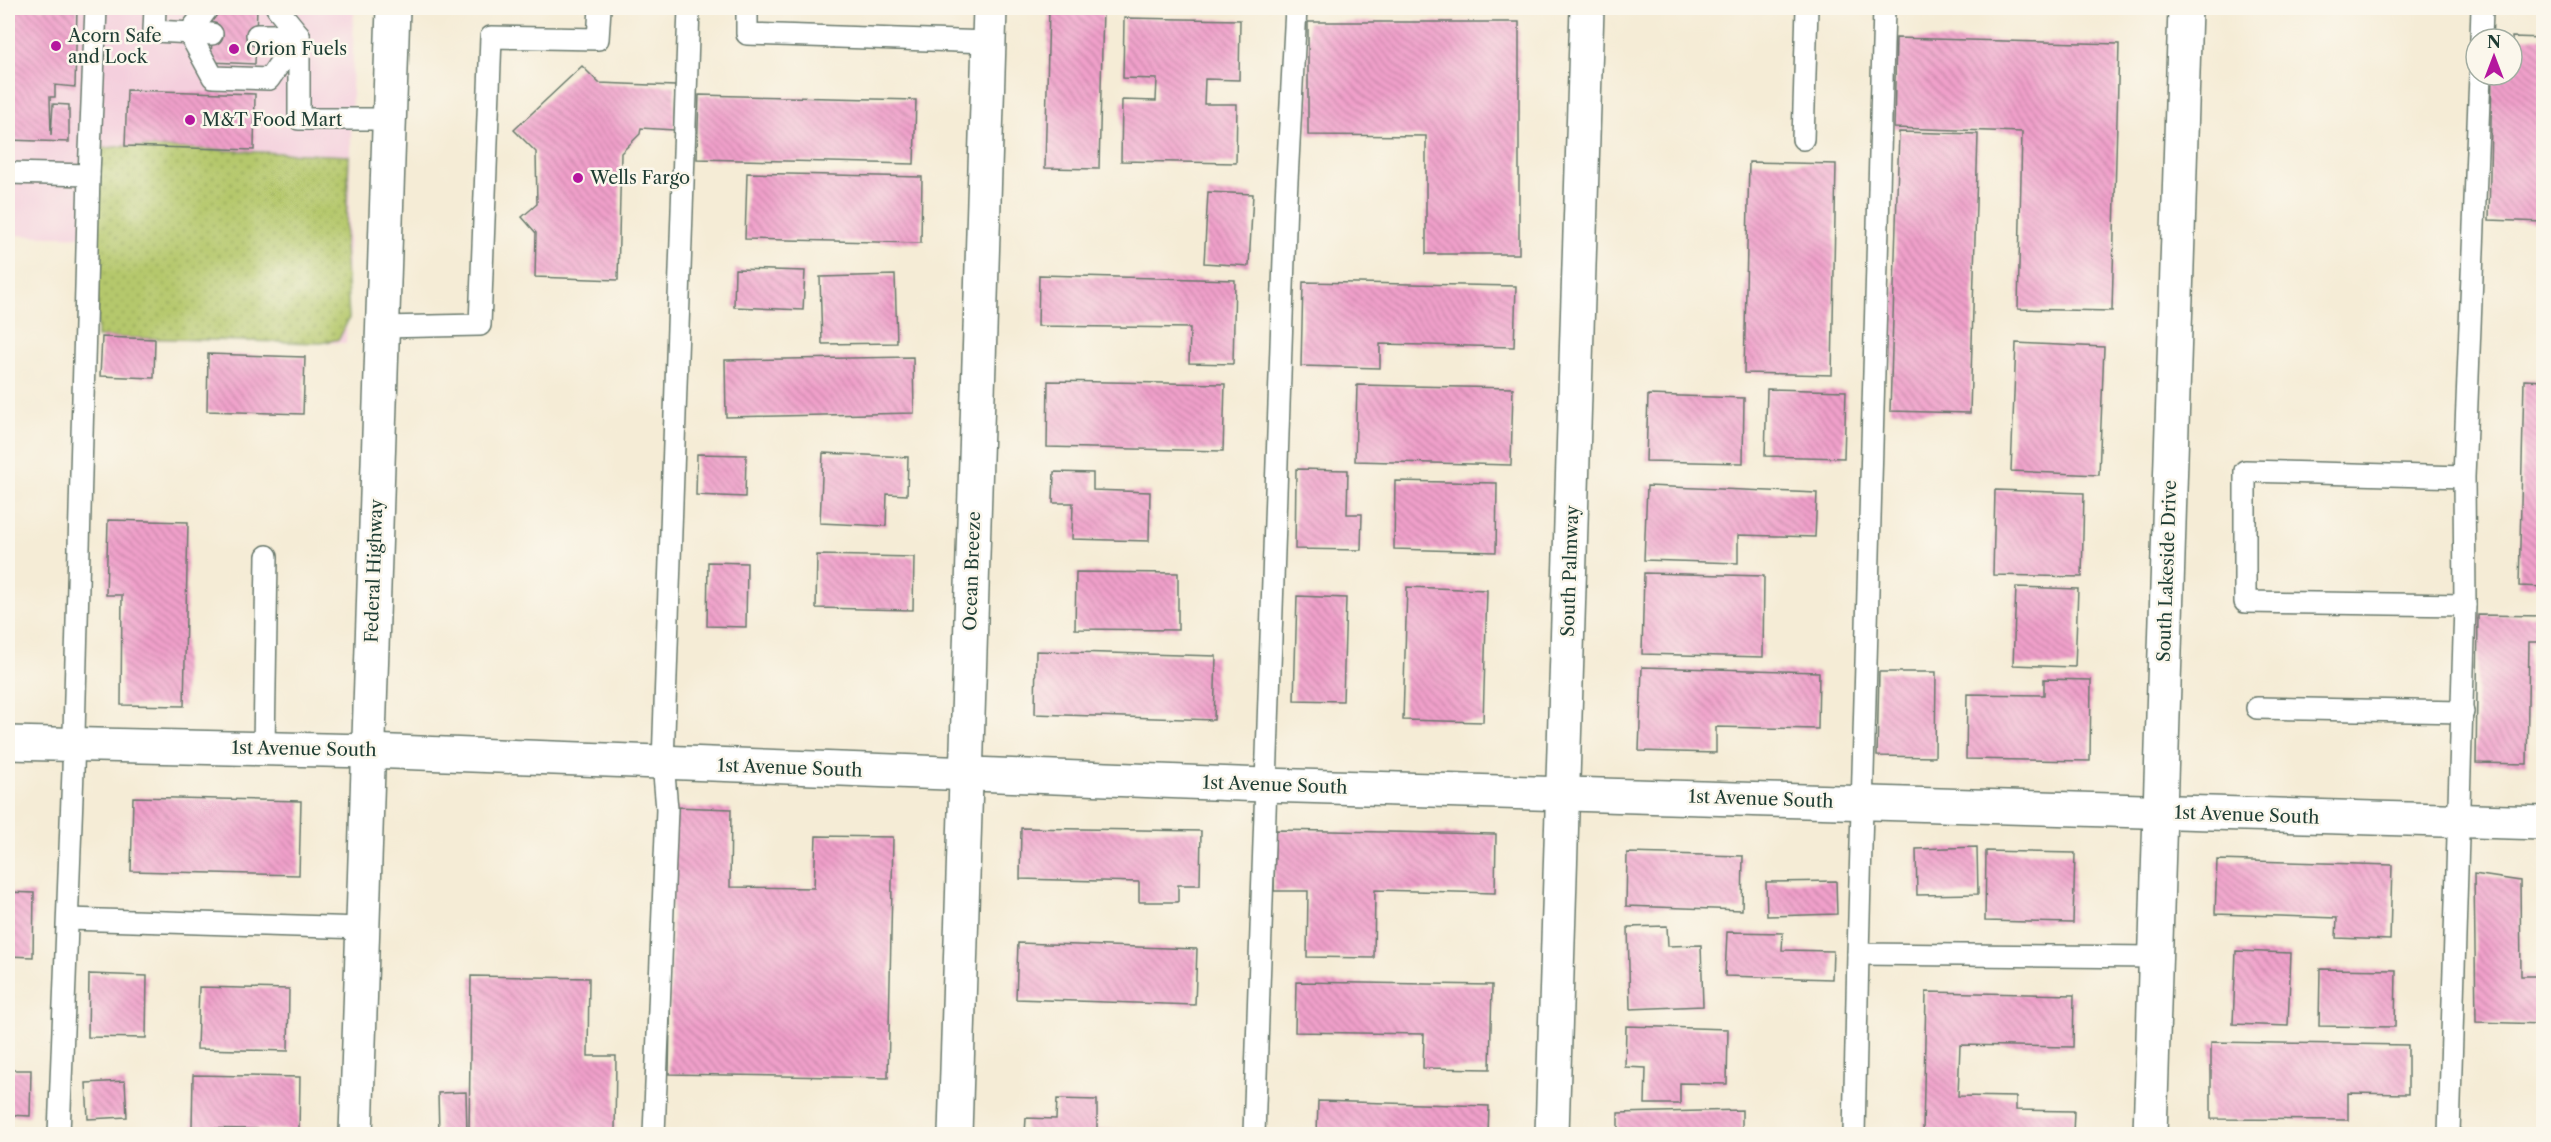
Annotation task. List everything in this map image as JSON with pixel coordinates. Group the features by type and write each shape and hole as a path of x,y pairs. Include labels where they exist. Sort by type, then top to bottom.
{"street":[{"name":"Federal Highway","path":"356,1134 393,8"},
{"name":"Ocean Breeze","path":"955,1134 990,8"},
{"name":"South Palmway","path":"1552,1134 1587,8"},
{"name":"South Lakeside Drive","path":"2150,1134 2185,8"},
{"name":"1st Avenue South","path":"8,743 368,751 1264,785 2544,823"}],"lane":[{"path":"59,1134 68,918 96,8"},
{"path":"155,8 154,31 212,34"},
{"path":"189,33 208,8"},
{"path":"277,8 299,35 299,119 390,119"},
{"path":"382,327 480,325 491,37 598,39 600,8"},
{"path":"654,1134 667,809 663,762 689,8"},
{"path":"747,8 747,34 989,42"},
{"path":"1254,1134 1264,785 1286,200 1296,8"},
{"path":"1803,139 1807,8"},
{"path":"1854,1134 1884,8"},
{"path":"2481,27 2482,8"},
{"path":"189,33 213,77 269,79 299,35"},
{"path":"256,35 299,35"},
{"path":"2449,1134 2463,712 2464,477 2480,87"},
{"path":"8,172 90,175"},
{"path":"2464,477 2245,471 2245,602 2465,605"},
{"path":"264,748 267,556"},
{"path":"2257,708 2463,712"},
{"path":"68,918 363,928"},
{"path":"1858,954 2155,957"}],"shaded area":[{"path":"8,8 354,8 346,343 99,339 96,237 8,235"}],"green space":[{"path":"125,146 349,156 345,247 349,318 339,339 321,343 97,337 98,149"}],"building":[{"path":"8,8 77,8 75,87 55,85 55,97 50,97 51,136 53,104 69,105 69,142 8,140"},
{"name":"Orion Fuels","path":"213,8 257,8 255,64 211,62"},
{"path":"1049,8 1103,8 1099,169 1045,168"},
{"path":"1124,18 1240,20 1239,80 1205,79 1204,104 1237,104 1236,163 1121,161 1122,100 1156,101 1157,79 1123,78"},
{"path":"1308,22 1519,22 1519,254 1426,254 1426,136 1308,135"},
{"path":"2524,37 2544,38 2544,222 2489,220 2492,87 2524,87"},
{"path":"1896,38 2119,44 2112,311 2018,309 2022,132 1894,128"},
{"name":"Wells Fargo","path":"582,66 599,83 675,86 674,130 641,128 640,134 621,153 618,280 535,277 536,233 522,217 537,204 536,152 514,130"},
{"name":"M&T Food Mart","path":"127,90 255,94 254,150 125,146"},
{"path":"699,95 916,100 914,164 697,159"},
{"path":"1899,132 1978,134 1970,413 1890,411"},
{"path":"1749,162 1836,164 1832,375 1744,373"},
{"path":"747,173 922,177 921,243 745,239"},
{"path":"1208,192 1253,194 1249,266 1204,263"},
{"path":"735,269 805,271 803,310 734,307"},
{"path":"895,275 897,343 822,344 820,277"},
{"path":"1039,275 1235,280 1233,364 1189,363 1190,328 1038,326"},
{"path":"1303,282 1516,286 1514,347 1380,344 1380,368 1301,366"},
{"path":"102,337 155,339 154,378 100,376"},
{"path":"2016,343 2104,347 2099,475 2011,471"},
{"path":"208,354 305,357 303,414 207,411"},
{"path":"913,357 914,413 726,417 725,360"},
{"path":"2524,380 2544,381 2544,587 2519,586"},
{"path":"1048,381 1225,384 1223,451 1047,447"},
{"path":"1357,385 1513,388 1511,465 1355,461"},
{"path":"1767,389 1846,391 1844,458 1765,456"},
{"path":"1648,395 1744,398 1743,463 1646,461"},
{"path":"823,453 908,457 907,495 887,494 886,526 820,523"},
{"path":"697,454 746,455 745,497 696,495"},
{"path":"1296,469 1348,470 1347,514 1362,514 1361,550 1295,549"},
{"path":"1054,472 1093,473 1093,490 1150,492 1149,541 1072,539 1073,503 1053,503"},
{"path":"1395,481 1497,483 1496,552 1394,549"},
{"path":"1647,486 1817,493 1815,537 1738,535 1738,563 1644,560"},
{"path":"1995,490 2084,493 2082,577 1993,575"},
{"path":"108,520 188,522 184,706 121,705 122,595 106,595"},
{"path":"817,555 914,557 913,610 816,608"},
{"path":"708,562 747,563 746,627 707,626"},
{"path":"1076,572 1178,573 1178,630 1075,629"},
{"path":"1644,573 1764,576 1763,657 1642,654"},
{"path":"1407,587 1487,590 1483,722 1403,720"},
{"path":"2016,587 2078,589 2075,667 2013,665"},
{"path":"1297,596 1346,598 1343,701 1294,700"},
{"path":"2478,615 2544,616 2544,642 2529,642 2527,764 2476,763"},
{"path":"1036,651 1216,656 1214,720 1035,714"},
{"path":"1642,667 1819,672 1818,729 1716,727 1716,753 1639,751"},
{"path":"1879,672 1936,672 1935,757 1877,756"},
{"path":"2044,679 2091,680 2090,761 1966,759 1967,694 2044,695"},
{"path":"133,797 301,801 299,875 131,871"},
{"path":"674,807 731,809 730,887 814,888 816,836 893,837 888,1078 669,1074"},
{"path":"1021,828 1201,831 1200,885 1178,885 1178,902 1139,902 1139,882 1020,879"},
{"path":"1275,830 1496,834 1495,893 1375,890 1374,958 1307,957 1308,891 1274,891"},
{"path":"1977,847 1978,894 1917,895 1916,849"},
{"path":"1986,851 2075,853 2073,923 1985,921"},
{"path":"1627,853 1743,856 1742,910 1626,906"},
{"path":"2217,860 2392,865 2390,940 2336,938 2337,918 2215,914"},
{"path":"2474,874 2520,881 2521,976 2544,976 2544,1024 2476,1022"},
{"path":"1836,881 1837,914 1767,916 1766,882"},
{"path":"8,892 34,893 33,957 8,956"},
{"path":"1667,926 1668,946 1701,945 1703,1006 1630,1009 1628,927"},
{"path":"1727,932 1783,933 1782,950 1833,951 1832,979 1725,976"},
{"path":"1018,943 1197,949 1195,1005 1016,999"},
{"path":"2236,951 2291,953 2288,1026 2233,1024"},
{"path":"2320,969 2396,970 2395,1027 2319,1026"},
{"path":"89,974 147,976 146,1038 88,1037"},
{"path":"471,976 589,978 588,1056 616,1056 615,1134 469,1134"},
{"path":"1296,982 1492,985 1490,1069 1423,1068 1424,1034 1295,1032"},
{"path":"199,987 289,989 288,1051 197,1049"},
{"path":"1926,992 2074,995 2073,1047 1960,1045 1958,1096 2016,1097 2016,1110 2074,1111 2073,1134 1923,1134"},
{"path":"1626,1026 1728,1029 1727,1084 1680,1083 1680,1104 1645,1104 1646,1068 1625,1067"},
{"path":"2211,1042 2408,1045 2408,1094 2348,1093 2348,1120 2211,1119"},
{"path":"2538,1050 2544,1050 2544,1079 2536,1079"},
{"path":"8,1070 31,1070 30,1116 8,1115"},
{"path":"193,1075 300,1077 299,1130 192,1128"},
{"path":"125,1081 127,1117 88,1119 86,1083"},
{"path":"466,1092 467,1134 439,1134 438,1093"},
{"path":"1057,1099 1097,1100 1097,1129 1118,1129 1117,1134 1025,1134 1026,1118 1056,1119"},
{"path":"1318,1101 1489,1106 1488,1134 1317,1134"},
{"path":"1742,1110 1742,1134 1618,1134 1618,1113"}],"place":[{"name":"Acorn Safe and Lock","path":"56,46"},
{"name":"Orion Fuels","path":"234,49"},
{"name":"M&T Food Mart","path":"190,120"},
{"name":"Wells Fargo","path":"578,178"}]}
